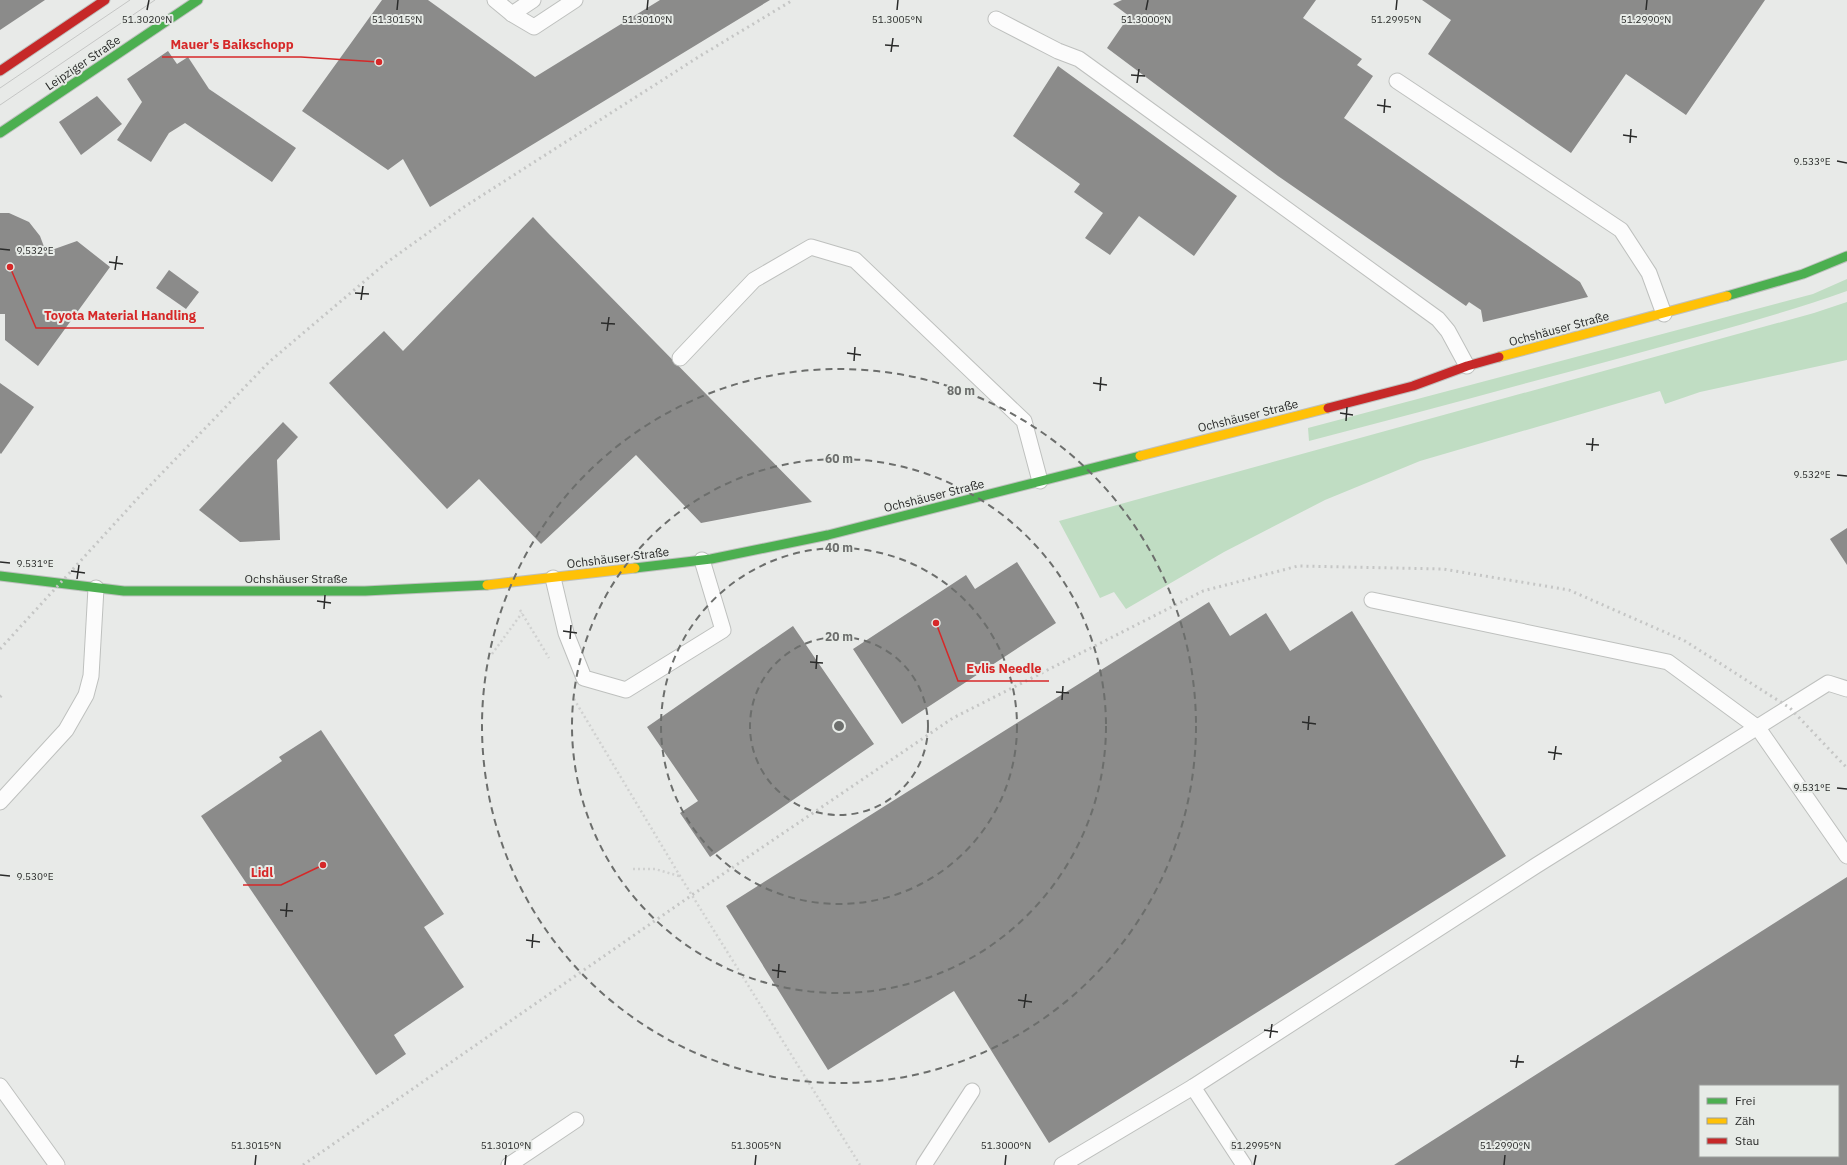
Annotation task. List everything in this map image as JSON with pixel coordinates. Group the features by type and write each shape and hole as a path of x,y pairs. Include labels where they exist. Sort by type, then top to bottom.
{"street":[{"path":"0,71 105,0"},
{"name":"Leipziger Straße","path":"0,133 198,0"},
{"name":"Ochshäuser Straße","path":"0,576 124,591 365,591 504,584 702,560 828,535 1413,386 1467,366 1664,314 1803,274 1847,256"}],"lane":[{"path":"495,0 512,14 534,27 575,0"},
{"path":"512,14 533,0"},
{"path":"996,19 1058,51 1079,59 1438,319 1448,331 1467,366"},
{"path":"1397,81 1621,230 1649,273 1664,314"},
{"path":"680,358 754,280 811,247 855,260 1024,421 1040,481"},
{"path":"553,578 566,634 584,678 600,684 626,690 723,630 702,560"},
{"path":"0,802 66,730 86,695 91,676 96,588"},
{"path":"1372,600 1668,662 1758,728 1847,856"},
{"path":"1062,1165 1194,1087 1537,865 1828,683 1847,689"},
{"path":"0,1086 57,1165"},
{"path":"1194,1087 1244,1165"},
{"path":"924,1165 972,1091"},
{"path":"509,1165 576,1120"}],"path":[{"path":"504,584 551,660"},
{"path":"492,654 522,613"},
{"path":"571,694 680,876 860,1165"},
{"path":"633,869 655,869 680,876"}],"green space":[{"path":"1847,279 1847,291 1764,318 1309,441 1308,428 1813,294"},
{"path":"1847,302 1847,360 1700,392 1665,404 1660,391 1420,461 1325,500 1224,552 1126,609 1114,592 1100,598 1059,521 1814,313"}],"building":[{"path":"0,0 45,0 0,30"},
{"path":"382,0 428,0 535,77 660,0 770,0 430,207 403,159 388,170 302,111"},
{"path":"1122,0 1316,0 1303,18 1362,59 1357,65 1373,76 1344,118 1580,282 1588,297 1483,322 1481,310 1469,302 1466,306 1278,176 1107,48 1129,16 1113,4"},
{"path":"1422,0 1765,0 1686,115 1626,74 1571,153 1428,54 1451,20"},
{"path":"168,51 177,64 188,57 209,89 296,148 272,182 185,123 169,133 151,162 117,140 142,102 127,79"},
{"path":"1058,66 1237,196 1194,256 1139,216 1110,255 1085,238 1103,213 1074,192 1080,184 1013,136"},
{"path":"97,96 122,124 81,155 59,122"},
{"path":"0,213 9,213 29,222 40,236 46,252 77,241 110,267 38,366 5,340 5,314 0,314"},
{"path":"533,217 812,502 701,523 636,455 541,544 479,479 447,509 329,383 384,331 403,351"},
{"path":"169,270 199,292 186,309 156,288"},
{"path":"0,383 34,407 1,454 0,453"},
{"path":"283,422 298,437 277,460 280,540 240,542 199,510"},
{"path":"1847,528 1847,565 1830,539"},
{"path":"1017,562 1056,623 902,724 853,649 966,575 975,589"},
{"path":"1209,602 1230,636 1266,613 1290,651 1352,611 1506,856 1049,1143 954,991 828,1070 726,906"},
{"path":"793,626 874,744 710,857 680,813 698,801 647,727"},
{"path":"321,730 444,914 424,927 464,987 394,1035 406,1054 376,1075 201,816 282,761 279,757"},
{"path":"1847,877 1847,1165 1394,1165"}],"tram line":[{"path":"0,88 130,0"},
{"path":"0,105 155,0"}],"railway":[{"path":"0,649 138,498 269,362 386,263 464,207 700,56 793,0"},
{"path":"303,1165 692,895 953,718 1203,591 1298,566 1443,569 1569,590 1685,641 1790,708 1847,768"}],"traffic: fast":[{"path":"0,133 198,0"},
{"path":"1727,296 1803,274 1847,256"},
{"path":"635,568 711,559 828,535 1140,456"},
{"path":"0,576 124,591 365,591 487,585"}],"traffic: slow":[{"path":"1499,357 1727,296"},
{"path":"1140,456 1328,408"},
{"path":"487,585 635,568"}],"traffic: jam":[{"path":"0,71 105,0"},
{"path":"1328,408 1413,386 1467,366 1499,357"}],"place":[{"name":"Mauer's Baikschopp","path":"379,62"},
{"name":"Toyota Material Handling","path":"10,267"},
{"name":"Evlis Needle","path":"936,623"},
{"name":"Lidl","path":"323,865"}]}
